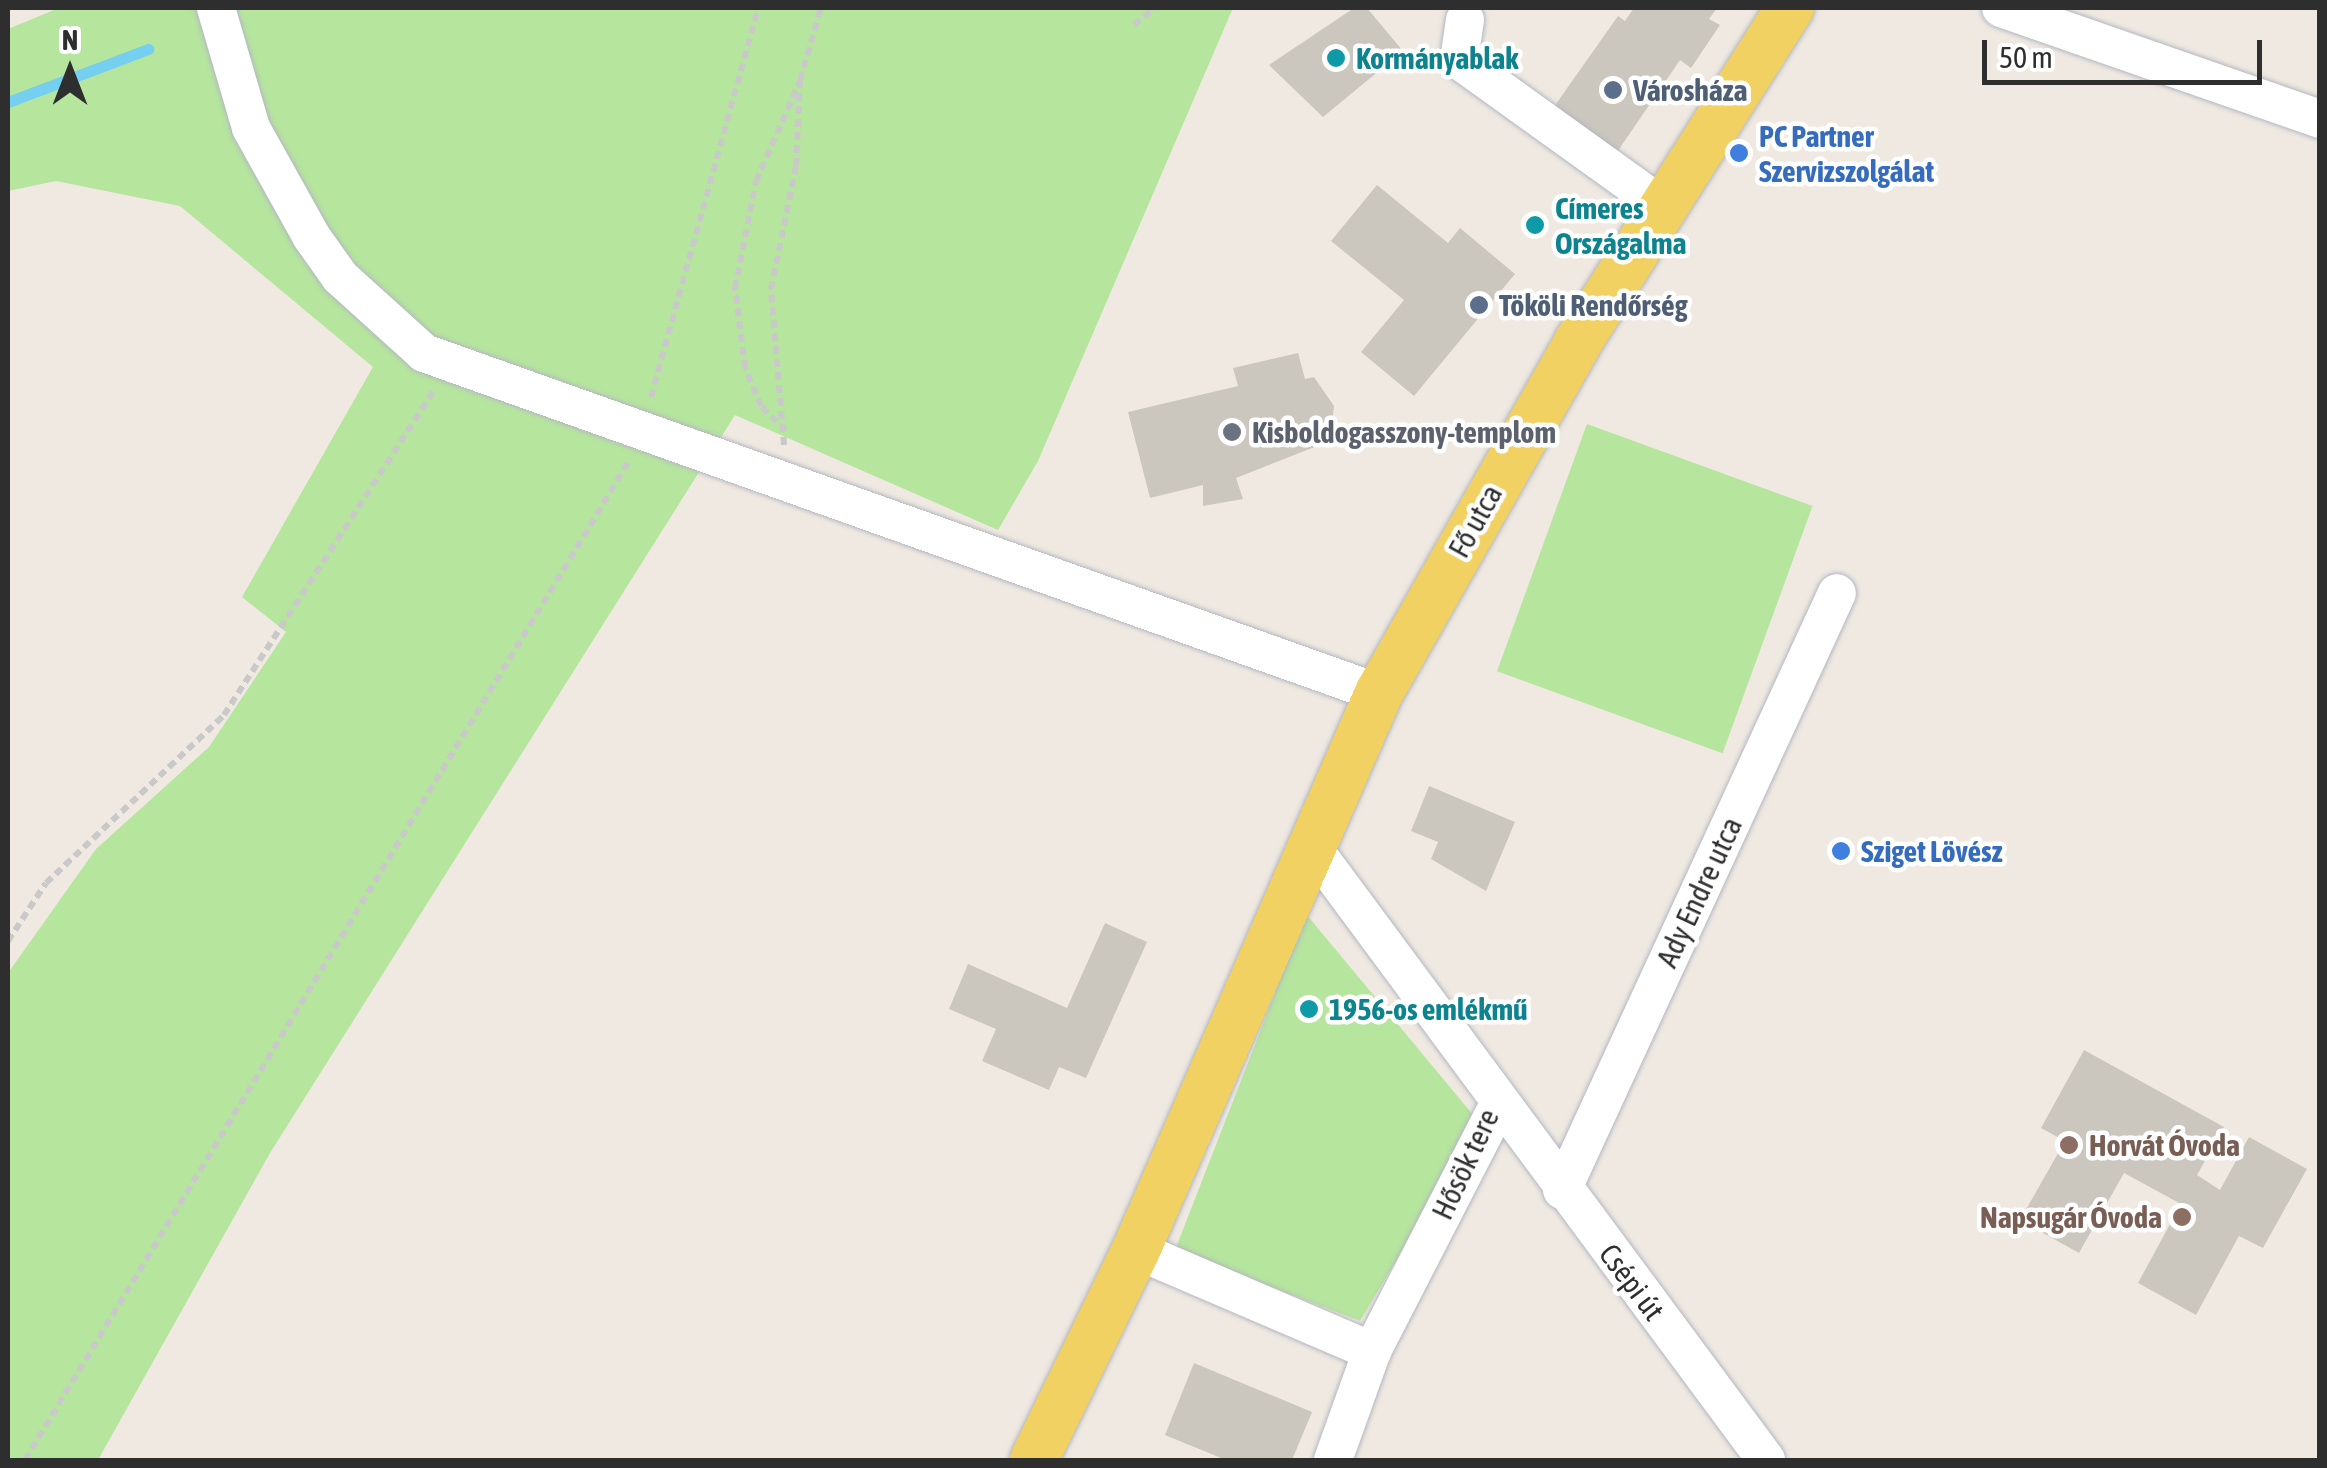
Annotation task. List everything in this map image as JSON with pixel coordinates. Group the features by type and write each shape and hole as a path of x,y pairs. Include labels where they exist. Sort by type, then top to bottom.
{"main road":[{"name":"Fő utca","path":"1034,1460 1136,1250 1308,843 1379,693 1662,206 1790,8"}],"street":[{"path":"216,8 251,128 310,236 364,301 448,365 644,424 1379,693"},
{"path":"2001,8 2320,120"},
{"path":"1465,20 1459,60 1662,206"},
{"name":"Ady Endre utca","path":"1562,1190 1836,593"},
{"name":"Hősök tere","path":"1308,843 1499,1104 1372,1351 1333,1460"},
{"name":"Csépi út","path":"1499,1104 1766,1460"},
{"path":"1136,1250 1372,1351"}],"path":[{"path":"24,1460 587,536 644,424 758,8"},
{"path":"786,431 761,406 745,368 734,288 756,181 800,80 821,8"},
{"path":"1134,26 1155,8"},
{"path":"780,472 786,431 771,289 796,166 800,80"},
{"path":"8,941 46,882 224,714 448,365"}],"green space":[{"path":"59,8 1233,8 1038,461 998,530 735,415 270,1153 98,1460 8,1460 8,973 96,849 209,747 286,632 242,597 373,367 180,206 56,181 8,191 8,29"},
{"path":"1587,424 1813,506 1723,753 1497,671"},
{"path":"1306,914 1479,1122 1360,1321 1175,1250"}],"building":[{"name":"Kormányablak","path":"1354,8 1367,8 1403,51 1323,117 1269,65"},
{"name":"Városháza","path":"1634,8 1717,8 1709,19 1720,25 1691,68 1680,60 1615,155 1551,111 1618,16 1625,21"},
{"path":"1377,185 1448,243 1460,228 1515,274 1414,396 1361,352 1404,300 1331,241"},
{"name":"Kisboldogasszony-templom","path":"1298,353 1305,379 1314,377 1334,406 1330,441 1236,478 1243,499 1203,506 1203,485 1150,498 1128,412 1238,386 1233,368"},
{"path":"1429,786 1515,822 1486,891 1431,859 1438,842 1411,831"},
{"path":"1105,923 1147,942 1086,1078 1059,1067 1049,1090 982,1061 996,1029 949,1009 968,964 1067,1008"},
{"path":"2084,1050 2224,1127 2197,1175 2220,1190 2249,1137 2307,1169 2263,1248 2239,1236 2196,1315 2138,1283 2181,1204 2124,1173 2079,1253 2020,1220 2065,1141 2041,1128"},
{"path":"1194,1363 1312,1412 1292,1460 1226,1460 1165,1435"}],"waterway":[{"path":"8,102 148,49"}],"place":[{"name":"Kormányablak","path":"1336,58"},
{"name":"Városháza","path":"1613,90"},
{"name":"PC Partner Szervizszolgálat","path":"1739,153"},
{"name":"Címeres Országalma","path":"1535,225"},
{"name":"Tököli Rendőrség","path":"1479,305"},
{"name":"Kisboldogasszony-templom","path":"1232,432"},
{"name":"Sziget Lövész","path":"1841,851"},
{"name":"1956-os emlékmű","path":"1309,1009"},
{"name":"Horvát Óvoda","path":"2069,1145"},
{"name":"Napsugár Óvoda","path":"2182,1217"}]}
